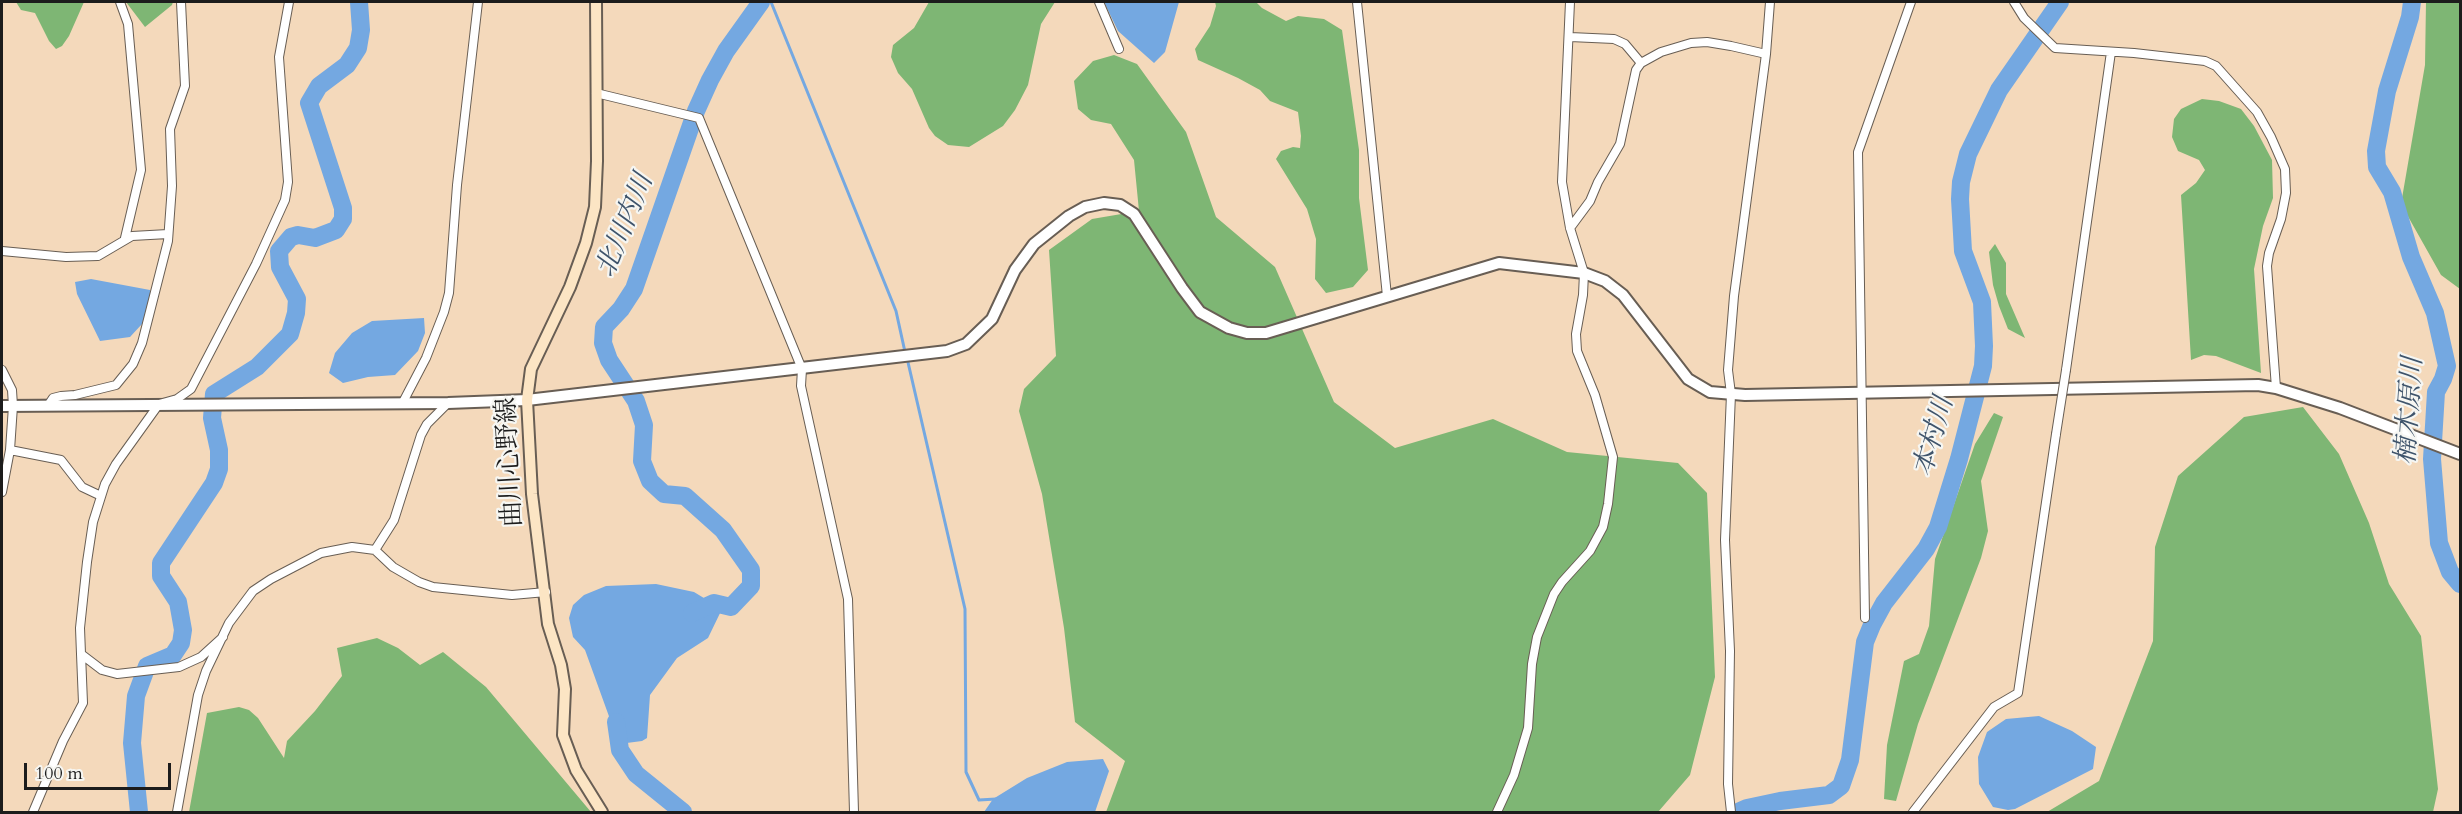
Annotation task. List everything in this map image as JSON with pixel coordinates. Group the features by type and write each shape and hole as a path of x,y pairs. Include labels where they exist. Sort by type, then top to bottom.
{"main road":[{"name":"曲川心野線","path":"596,2 595,207 586,243 570,287 531,369 526,400 531,483 546,592 548,624 561,665 565,689 563,735 565,746 576,770 602,813"}],"street":[{"path":"120,2 128,24 141,170 126,238"},
{"path":"49,404 53,398 116,386 133,364 142,343 168,234 172,186 170,129 184,86 181,2"},
{"path":"33,813 63,741 83,703 80,628 93,522 100,496 116,464 159,404 177,399 191,389 256,264 285,200 288,182 279,57 289,2"},
{"path":"403,402 426,357 449,293 457,185 478,2"},
{"path":"1099,2 1119,49"},
{"path":"1357,2 1387,296"},
{"path":"1497,813 1514,775 1528,728 1533,664 1544,619 1562,582 1590,551 1603,527 1613,457 1595,395 1577,351 1576,334 1583,295 1584,273 1570,228 1562,182 1570,2"},
{"path":"1731,813 1728,784 1730,651 1725,540 1731,394 1728,370 1734,296 1766,54 1770,2"},
{"path":"1865,618 1858,152 1911,2"},
{"path":"2014,2 2024,18 2055,48 2205,61 2216,66 2257,112 2285,169 2286,192 2281,219 2267,266 2276,388"},
{"path":"1570,37 1614,39 1625,44 1641,63"},
{"path":"1570,228 1590,201 1620,144 1636,70 1641,63 1661,52 1692,43 1731,46 1766,54"},
{"path":"1913,813 1994,707 2018,693 2111,52"},
{"path":"596,93 699,118 802,369 801,386 848,599 854,813"},
{"path":"7,406 448,403 526,400 947,351 966,344 992,319 1016,270 1034,244 1069,216 1085,207 1104,203 1120,205 1134,214 1200,312 1229,328 1247,333 1266,333 1499,263 1584,273 1605,281 1623,295 1688,379 1710,392 1731,394 2239,385 2276,388 2340,408 2460,454"},
{"path":"2,252 66,257 98,256 132,236 168,234"},
{"path":"2,370 12,390 7,406 10,450 2,492"},
{"path":"375,550 394,520 421,435 427,424 448,403"},
{"path":"10,450 61,460 82,487 100,496"},
{"path":"177,813 198,695 206,671 229,623 253,591 271,579 321,553 352,546 375,550 393,567 433,587 512,595 546,592"},
{"path":"81,654 102,670 117,674 150,671 179,667 201,657 223,637"}],"green space":[{"path":"16,2 84,2 69,36 62,46 56,49 49,41 35,13 21,10"},
{"path":"126,2 173,2 145,27"},
{"path":"929,2 1055,2 1041,24 1028,85 1015,110 1003,126 969,147 948,145 935,136 929,128 912,89 898,73 891,57 893,45 914,28"},
{"path":"1215,2 1256,2 1262,8 1286,21 1298,16 1324,19 1342,30 1359,150 1359,198 1368,270 1353,287 1326,293 1315,279 1316,239 1307,209 1276,159 1281,151 1293,147 1300,148 1298,112 1270,101 1260,90 1198,60 1195,49 1210,26"},
{"path":"2426,2 2460,2 2460,289 2441,275 2401,204 2425,65"},
{"path":"1114,55 1137,64 1186,132 1216,217 1275,267 1334,402 1395,448 1493,419 1567,452 1678,463 1707,493 1715,677 1690,775 1658,812 1106,812 1125,761 1075,722 1064,628 1042,494 1019,411 1024,389 1056,356 1049,250 1092,219 1139,211 1134,160 1111,124 1091,120 1078,109 1074,81 1093,61"},
{"path":"2202,99 2219,101 2241,109 2254,126 2272,160 2273,198 2263,226 2254,269 2261,373 2216,356 2204,355 2191,360 2181,195 2196,183 2205,170 2199,160 2178,151 2172,137 2174,119 2181,109"},
{"path":"1995,244 2006,263 2006,294 2025,338 2008,329 1999,306 1993,285 1989,252"},
{"path":"2303,407 2339,454 2369,523 2389,584 2421,636 2438,789 2433,812 2047,812 2099,781 2153,641 2155,547 2178,476 2244,417"},
{"path":"1994,413 2003,417 1981,481 1988,531 1981,558 1918,724 1896,801 1884,799 1887,745 1904,661 1919,654 1929,626 1935,559 1975,444"},
{"path":"377,638 398,648 420,665 443,652 486,687 591,812 189,812 207,713 239,707 249,710 258,718 284,758 287,741 315,711 342,676 337,648"}],"water":[{"path":"1104,2 1179,2 1165,52 1154,63 1118,31"},
{"path":"91,279 150,290 150,299 142,324 130,337 100,341 77,294 75,282"},
{"path":"424,318 425,333 418,351 395,375 368,377 343,383 329,373 335,353 352,333 372,321"},
{"path":"656,584 694,592 722,609 708,638 677,658 650,695 647,738 642,741 619,744 585,650 573,637 569,618 573,605 584,595 606,586"},
{"path":"2039,716 2072,731 2096,747 2093,769 2015,809 1993,807 1979,784 1978,757 1987,732 2006,719"},
{"path":"1103,759 1109,771 1095,812 984,812 993,799 1027,778 1067,762"}],"waterway":[{"path":"139,812 132,743 136,696 147,666 173,655 181,643 183,630 178,602 161,576 161,563 214,483 219,469 219,450 212,418 214,394 257,367 290,334 297,299 280,267 279,251 291,237 298,235 315,238 336,230 343,219 343,208 309,103 319,86 347,65 358,48 361,30 359,2"},
{"name":"北川内川","path":"692,613 714,603 731,607 751,586 751,570 723,530 685,496 664,494 650,481 642,461 644,425 636,401 609,360 603,343 604,327 621,309 634,289 696,111 710,80 726,51 761,2"},
{"path":"771,2 896,311 905,352"},
{"name":"本村川","path":"1738,812 1780,801 1829,795 1841,786 1850,760 1865,642 1884,603 1926,549 1938,527 1959,459 1983,366 1982,302 1963,251 1960,199 1961,182 1968,154 1999,90 2060,2"},
{"name":"楠木原川","path":"2412,2 2410,17 2387,91 2376,151 2377,167 2392,192 2411,257 2435,313 2447,366 2436,392 2432,459 2439,543 2450,572 2460,584"},
{"path":"907,358 965,609 966,772 979,800 996,799"},
{"name":"北川内川","path":"616,722 620,750 636,774 683,812"}]}
